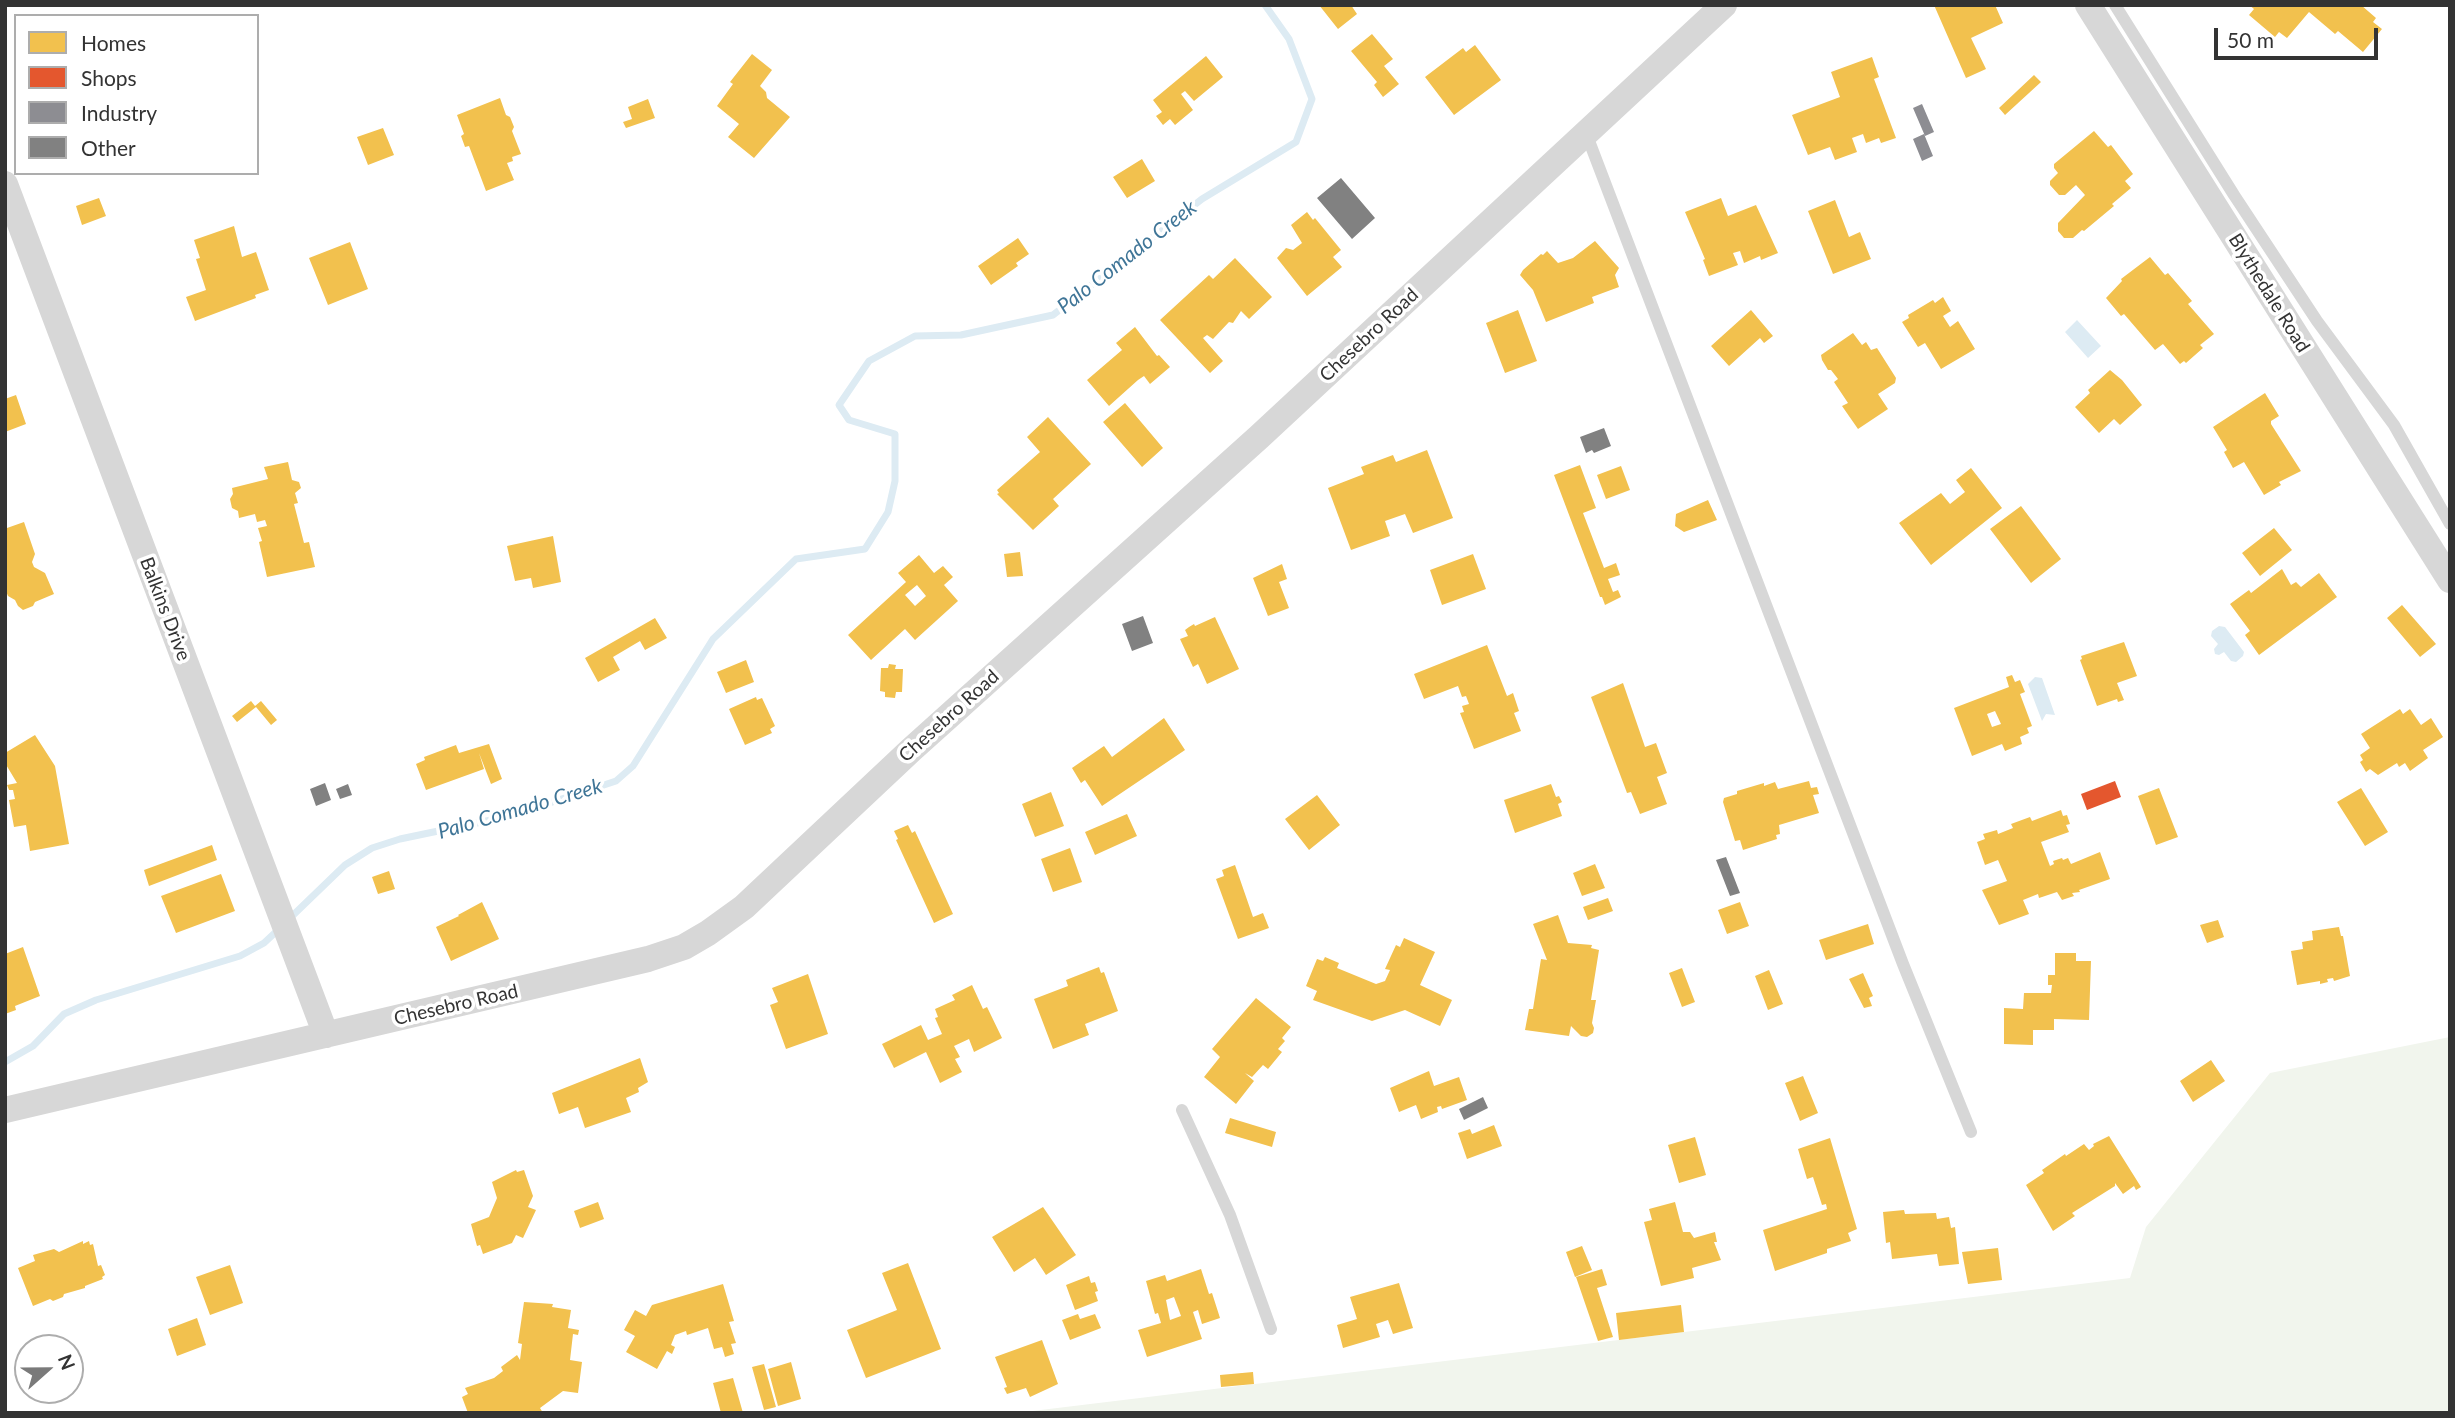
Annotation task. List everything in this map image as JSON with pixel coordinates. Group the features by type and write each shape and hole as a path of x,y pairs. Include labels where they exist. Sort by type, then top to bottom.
{"street":[{"name":"Chesebro Road","path":"5,1111 648,959 684,947 744,907 911,750 1258,437 1724,5"},
{"name":"Blythedale Road","path":"2088,5 2450,580"},
{"name":"Balkins Drive","path":"5,184 326,1035"}],"lane":[{"path":"2115,5 2317,321 2394,425 2450,524"},
{"path":"1586,133 1903,964 1971,1132"},
{"path":"1182,1110 1230,1215 1271,1329"}],"shaded area":[{"path":"2077,320 2101,346 2088,358 2065,332"},
{"path":"2219,626 2225,627 2244,652 2236,662 2231,661 2224,652 2215,654 2214,649 2218,644 2211,636 2212,631"},
{"path":"2035,677 2042,678 2055,715 2046,714 2042,721 2028,684"},
{"path":"2450,1037 2450,1413 1016,1413 2130,1278 2146,1227 2270,1073"}],"building: Homes":[{"path":"1319,5 1351,5 1357,14 1338,29"},
{"path":"1934,5 1995,5 2003,23 1971,38 1986,69 1966,78"},
{"path":"2249,5 2361,5 2376,18 2373,22 2382,29 2363,52 2338,31 2335,34 2309,12 2287,38 2279,32 2275,37 2249,15 2254,9"},
{"path":"1372,34 1393,59 1384,66 1399,84 1383,97 1374,85 1377,82 1351,51"},
{"path":"1475,45 1501,80 1454,115 1425,77 1463,48 1466,52"},
{"path":"752,54 772,70 760,86 766,92 767,98 790,117 754,158 728,137 739,124 717,106 733,84 730,82"},
{"path":"1206,56 1223,77 1194,101 1185,91 1181,94 1193,110 1175,125 1170,119 1163,125 1156,116 1162,112 1153,100"},
{"path":"1872,57 1879,77 1874,79 1896,138 1881,143 1879,138 1866,143 1863,134 1852,138 1857,152 1835,160 1830,147 1808,155 1792,115 1840,97 1831,72"},
{"path":"2034,75 2041,82 2005,115 1999,108"},
{"path":"500,98 514,127 512,131 521,154 512,157 513,161 507,163 514,180 486,191 469,146 465,147 461,136 464,134 457,115"},
{"path":"648,99 655,118 626,128 623,122 632,119 628,107"},
{"path":"383,128 394,155 368,165 357,137"},
{"path":"2094,131 2108,147 2111,145 2133,174 2125,181 2131,188 2084,231 2073,238 2064,238 2058,231 2058,223 2085,195 2076,185 2065,195 2059,195 2050,185 2050,181 2058,173 2054,164"},
{"path":"1142,159 1155,181 1127,198 1113,177"},
{"path":"99,198 106,216 82,225 76,206"},
{"path":"1721,198 1728,216 1756,205 1778,253 1761,260 1760,256 1744,263 1740,251 1733,253 1738,265 1709,276 1703,260 1705,259 1685,212"},
{"path":"1835,200 1849,237 1860,232 1871,259 1833,274 1808,211"},
{"path":"1307,212 1341,250 1333,257 1342,267 1307,296 1277,258 1286,248 1293,250 1302,243 1291,225"},
{"path":"234,226 242,257 256,252 269,290 255,295 256,298 195,321 186,297 206,290 196,259 200,258 194,240"},
{"path":"1018,238 1029,254 1016,263 1018,266 991,285 978,266"},
{"path":"1595,241 1619,268 1615,275 1619,287 1592,297 1594,303 1546,322 1533,290 1520,275 1523,270 1547,251 1558,263 1573,258"},
{"path":"350,242 368,289 328,305 309,258"},
{"path":"2150,257 2192,301 2188,304 2214,334 2200,345 2203,348 2186,363 2184,361 2180,364 2163,344 2155,350 2124,314 2121,316 2106,298 2121,279"},
{"path":"1235,258 1272,297 1249,319 1241,311 1233,323 1229,322 1213,339 1207,335 1203,338 1223,361 1210,373 1160,320 1209,275 1213,279"},
{"path":"1943,297 1951,311 1943,316 1950,327 1958,321 1975,349 1941,369 1925,343 1918,347 1902,322 1909,318 1908,315"},
{"path":"1518,310 1537,361 1505,373 1486,323"},
{"path":"1751,310 1773,336 1764,343 1760,338 1729,366 1711,346"},
{"path":"1135,327 1157,356 1170,367 1150,384 1144,376 1109,406 1087,380 1122,350 1116,343"},
{"path":"1853,333 1862,345 1866,342 1871,350 1877,348 1896,378 1895,383 1878,394 1888,409 1858,429 1842,406 1848,403 1834,382 1838,379 1828,370 1821,355"},
{"path":"2110,370 2122,380 2142,405 2120,425 2114,419 2099,433 2075,407 2090,393 2088,390"},
{"path":"2265,393 2279,416 2271,421 2271,424 2301,471 2279,482 2281,485 2264,495 2244,462 2233,468 2224,452 2227,450 2213,427"},
{"path":"16,395 26,424 5,432 5,399"},
{"path":"1125,403 1163,448 1142,467 1103,422"},
{"path":"1048,417 1091,464 1053,499 1059,506 1033,530 997,494 997,490 1040,452 1027,437"},
{"path":"1427,450 1453,518 1413,533 1405,514 1385,521 1390,536 1351,550 1328,488 1364,474 1361,467 1393,455 1396,462"},
{"path":"288,462 292,480 299,482 301,488 295,493 298,503 294,504 304,543 309,542 315,567 267,577 258,528 267,526 265,520 257,522 255,514 239,518 238,511 232,508 232,488 268,479 264,467"},
{"path":"1580,465 1596,508 1583,513 1604,568 1616,563 1620,575 1608,579 1613,592 1618,590 1621,597 1605,605 1554,475"},
{"path":"1621,466 1630,490 1606,499 1597,475"},
{"path":"1971,468 2002,508 1931,565 1899,523 1941,493 1950,504 1965,492 1956,480"},
{"path":"1708,500 1717,520 1684,532 1675,526 1676,514"},
{"path":"2021,506 2061,559 2031,583 1990,529"},
{"path":"24,522 35,554 32,562 34,567 45,573 54,594 23,610 8,596 5,589 5,523 7,528"},
{"path":"2274,528 2292,550 2260,576 2242,553"},
{"path":"553,536 561,582 533,588 531,578 515,581 507,546"},
{"path":"1020,552 1023,576 1007,577 1004,554"},
{"path":"1473,554 1486,589 1442,605 1430,570"},
{"path":"919,555 934,573 943,566 953,577 944,585 958,601 915,640 905,629 871,660 848,635 906,582 898,573","holes":["917,585 926,596 915,606 905,595"]},
{"path":"1282,564 1287,579 1279,582 1289,608 1268,616 1253,578"},
{"path":"2282,569 2291,585 2296,582 2301,587 2319,573 2337,597 2259,655 2245,635 2250,631 2230,604 2249,590 2251,593"},
{"path":"2402,605 2436,644 2420,657 2387,618"},
{"path":"1215,617 1239,669 1207,684 1198,664 1193,667 1180,639 1188,636 1185,630 1189,627"},
{"path":"655,618 667,638 645,650 640,641 613,657 620,670 598,682 585,658"},
{"path":"2124,642 2137,676 2117,683 2124,700 2118,702 2117,699 2097,706 2080,660 2081,656"},
{"path":"1487,645 1507,696 1513,693 1519,711 1514,713 1521,731 1474,749 1460,713 1464,712 1462,706 1469,704 1466,696 1462,697 1458,686 1424,699 1414,674"},
{"path":"746,660 754,682 726,693 717,672"},
{"path":"889,664 896,665 895,669 903,669 902,692 896,692 895,698 885,697 885,692 880,691 881,668 888,668"},
{"path":"2012,675 2015,682 2020,680 2025,692 2020,694 2032,726 2027,728 2029,733 2020,737 2022,744 2005,751 2002,744 1972,756 1954,708 2009,687 2006,677","holes":["1995,711 2001,724 1992,727 1987,714"]},
{"path":"1623,683 1645,747 1656,743 1667,773 1657,777 1667,804 1640,814 1631,792 1627,793 1591,697"},
{"path":"756,697 757,700 762,698 775,726 770,729 772,733 745,745 729,709"},
{"path":"251,701 255,706 261,701 277,720 271,725 256,707 237,722 232,716"},
{"path":"2400,709 2403,714 2410,709 2421,725 2431,718 2443,737 2423,750 2428,758 2410,771 2405,763 2399,767 2397,763 2378,775 2370,769 2366,772 2360,762 2363,760 2360,755 2370,748 2361,734"},
{"path":"1164,718 1185,750 1102,806 1085,780 1081,783 1072,768 1104,746 1112,757"},
{"path":"35,735 55,766 69,844 30,851 26,825 14,827 9,800 15,799 13,790 9,790 7,785 17,783 5,763 5,753"},
{"path":"489,744 502,779 491,784 479,753 484,769 426,790 416,764 425,760 424,757 456,745 459,753"},
{"path":"1809,781 1811,788 1817,787 1819,794 1813,795 1819,813 1779,825 1780,834 1776,835 1777,839 1743,850 1740,840 1735,841 1724,798 1764,783 1764,786 1775,782 1778,789"},
{"path":"1551,784 1556,797 1559,796 1562,802 1558,804 1562,816 1515,833 1504,800"},
{"path":"2159,788 2178,837 2156,845 2138,796"},
{"path":"2361,788 2388,832 2365,846 2337,802"},
{"path":"1051,792 1064,826 1035,837 1022,804"},
{"path":"1317,795 1340,825 1309,850 1285,819"},
{"path":"2061,810 2063,816 2067,815 2070,824 2066,825 2069,832 2041,842 2050,866 2054,864 2053,861 2062,858 2068,858 2071,864 2100,852 2110,879 2072,893 2074,896 2062,900 2057,892 2039,898 2038,894 2023,900 2029,914 1999,925 1982,890 2007,881 1998,860 1985,865 1977,842 1985,839 1983,834 1997,830 1998,834 2013,828 2011,824 2030,817 2032,821"},
{"path":"1127,814 1137,836 1095,855 1085,832"},
{"path":"908,825 912,833 915,831 953,914 934,923 896,840 898,839 894,831"},
{"path":"212,845 217,860 149,886 144,870"},
{"path":"1070,848 1082,882 1053,892 1041,859"},
{"path":"1595,864 1605,888 1582,896 1573,873"},
{"path":"1235,865 1253,917 1263,913 1269,928 1238,939 1216,879 1224,876 1222,870"},
{"path":"389,871 395,889 378,894 372,877"},
{"path":"221,874 235,911 176,933 161,896"},
{"path":"1608,898 1613,911 1588,920 1583,907"},
{"path":"482,902 499,939 451,961 436,927"},
{"path":"1740,902 1749,926 1727,934 1718,910"},
{"path":"1558,915 1568,943 1592,945 1591,948 1599,950 1591,1000 1596,1000 1592,1023 1594,1028 1593,1033 1587,1037 1581,1036 1571,1026 1569,1036 1525,1030 1529,1009 1533,1009 1541,959 1547,960 1533,924"},
{"path":"2218,920 2224,937 2207,943 2200,925"},
{"path":"1868,924 1874,944 1826,960 1819,940"},
{"path":"2339,927 2350,976 2334,981 2333,978 2327,979 2328,982 2320,984 2320,981 2297,985 2291,951 2303,949 2302,942 2313,940 2312,931"},
{"path":"1404,938 1435,952 1420,985 1452,1000 1440,1026 1405,1010 1372,1021 1313,1000 1317,991 1306,986 1317,959 1323,961 1325,957 1339,963 1337,968 1376,984 1385,981 1390,970 1385,969 1396,945 1400,947"},
{"path":"23,947 40,996 15,1006 16,1010 5,1014 5,954"},
{"path":"2055,953 2076,953 2076,961 2091,961 2089,1020 2054,1019 2054,1030 2033,1030 2033,1045 2004,1044 2004,1008 2023,1009 2024,993 2051,993 2052,985 2048,985 2048,975 2055,975"},
{"path":"1099,967 1101,973 1104,972 1118,1011 1085,1024 1089,1035 1053,1049 1034,999 1068,986 1066,980"},
{"path":"1682,968 1695,1002 1682,1007 1669,973"},
{"path":"1769,970 1783,1004 1768,1010 1755,976"},
{"path":"1863,973 1873,996 1869,998 1872,1006 1864,1008 1849,979"},
{"path":"808,974 828,1034 786,1049 770,1005 778,1002 772,988"},
{"path":"972,985 983,1009 987,1007 1002,1038 974,1052 969,1039 954,1046 960,1057 955,1059 962,1072 940,1083 926,1052 894,1068 882,1044 921,1025 928,1040 942,1034 935,1018 938,1017 935,1009 955,1000 952,995"},
{"path":"1256,998 1291,1027 1282,1038 1285,1041 1278,1049 1282,1052 1268,1069 1263,1065 1252,1077 1245,1073 1254,1081 1236,1104 1204,1077 1220,1057 1212,1049"},
{"path":"640,1058 648,1082 638,1088 639,1092 626,1098 631,1112 585,1128 578,1107 559,1114 552,1093"},
{"path":"2211,1060 2225,1081 2193,1102 2180,1081"},
{"path":"1429,1071 1434,1086 1459,1077 1467,1100 1442,1109 1441,1106 1437,1107 1438,1112 1421,1119 1416,1105 1399,1112 1390,1088"},
{"path":"1803,1076 1818,1113 1800,1121 1785,1083"},
{"path":"1230,1118 1276,1132 1272,1147 1225,1133"},
{"path":"1494,1125 1502,1146 1467,1159 1458,1133 1470,1129 1472,1134"},
{"path":"2109,1136 2141,1187 2136,1190 2134,1186 2123,1194 2115,1183 2115,1186 2072,1213 2075,1216 2053,1231 2026,1185 2065,1154 2066,1156 2084,1144 2089,1150 2093,1144"},
{"path":"1695,1137 1706,1175 1679,1183 1668,1145"},
{"path":"1830,1138 1857,1229 1848,1233 1851,1241 1827,1249 1827,1253 1775,1271 1763,1230 1827,1209 1826,1204 1822,1205 1813,1177 1807,1179 1798,1149"},
{"path":"516,1170 524,1170 533,1196 528,1207 536,1210 523,1238 516,1235 512,1243 483,1254 480,1245 477,1246 471,1224 489,1217 497,1198 492,1182"},
{"path":"598,1202 604,1219 580,1228 574,1211"},
{"path":"1675,1202 1683,1232 1690,1232 1694,1238 1715,1232 1717,1242 1714,1242 1721,1260 1692,1268 1694,1278 1661,1286 1644,1222 1652,1220 1649,1209"},
{"path":"1043,1207 1076,1255 1046,1275 1035,1258 1014,1272 992,1237"},
{"path":"1904,1210 1905,1214 1936,1213 1937,1219 1949,1217 1951,1228 1955,1227 1959,1264 1939,1266 1937,1254 1892,1259 1890,1242 1886,1243 1883,1212"},
{"path":"83,1241 83,1244 89,1241 90,1245 93,1244 98,1266 101,1265 105,1275 103,1279 53,1301 50,1299 33,1306 18,1268 35,1261 33,1255 54,1249 59,1252"},
{"path":"1582,1246 1592,1270 1575,1277 1566,1252"},
{"path":"1998,1248 2002,1280 1968,1284 1962,1252"},
{"path":"908,1263 941,1349 866,1378 847,1330 897,1310 882,1273"},
{"path":"230,1265 243,1303 210,1315 196,1277"},
{"path":"1201,1269 1220,1318 1202,1324 1198,1310 1193,1312 1202,1339 1147,1357 1138,1330 1161,1323 1158,1313 1155,1314 1146,1281 1165,1275 1167,1281","holes":["1174,1297 1181,1316 1170,1320 1166,1300"]},
{"path":"1602,1269 1607,1285 1597,1288 1613,1337 1598,1341 1576,1277"},
{"path":"1089,1276 1091,1283 1095,1282 1098,1301 1075,1310 1066,1285"},
{"path":"1399,1283 1413,1328 1393,1334 1388,1320 1376,1324 1380,1337 1343,1348 1337,1325 1357,1319 1350,1297"},
{"path":"723,1284 734,1321 729,1322 736,1343 731,1344 734,1354 725,1357 722,1347 714,1349 708,1328 687,1335 686,1331 675,1335 671,1345 675,1347 672,1354 667,1351 657,1369 626,1352 635,1336 624,1330 635,1310 646,1316 652,1305"},
{"path":"524,1302 553,1304 552,1307 571,1310 568,1328 579,1330 578,1335 573,1334 570,1360 582,1362 578,1393 563,1391 540,1408 543,1413 468,1413 462,1397 468,1394 465,1388 494,1378 503,1371 501,1367 517,1355 520,1360 522,1344 518,1343"},
{"path":"1681,1305 1684,1332 1619,1340 1616,1313"},
{"path":"1078,1314 1080,1319 1095,1314 1101,1328 1070,1340 1062,1320"},
{"path":"197,1318 206,1345 177,1356 168,1329"},
{"path":"1042,1340 1058,1384 1030,1397 1026,1388 1007,1394 1004,1388 1007,1387 995,1357"},
{"path":"791,1362 801,1399 778,1406 768,1369"},
{"path":"764,1364 776,1407 764,1410 752,1367"},
{"path":"1253,1372 1254,1384 1221,1387 1220,1375"},
{"path":"733,1378 743,1413 721,1413 713,1383"}],"building: Shops":[{"path":"2115,781 2121,797 2087,810 2081,794"}],"building: Industry":[{"path":"1922,104 1934,132 1925,136 1913,108"},
{"path":"1924,134 1933,156 1922,161 1913,139"}],"building: Other":[{"path":"1341,178 1375,218 1352,239 1317,198"},
{"path":"1604,428 1611,446 1594,453 1592,450 1586,453 1580,437"},
{"path":"1143,616 1153,643 1132,651 1122,624"},
{"path":"325,783 331,800 316,806 310,789"},
{"path":"348,784 352,795 340,799 336,789"},
{"path":"1726,857 1740,893 1730,896 1716,860"},
{"path":"1483,1097 1488,1108 1464,1120 1459,1109"}],"waterway":[{"name":"Palo Comado Creek","path":"287,921 345,865 372,848 400,839 510,816 616,781 633,766 713,639 796,559 865,549 888,512 895,481 895,434 849,420 839,405 869,361 915,336 961,335 1053,315 1202,199 1296,142 1312,99 1289,39 1265,5"},
{"name":"Palo Comado Creek","path":"5,1062 33,1046 64,1014 96,1000 240,956 264,943 279,929"}]}
